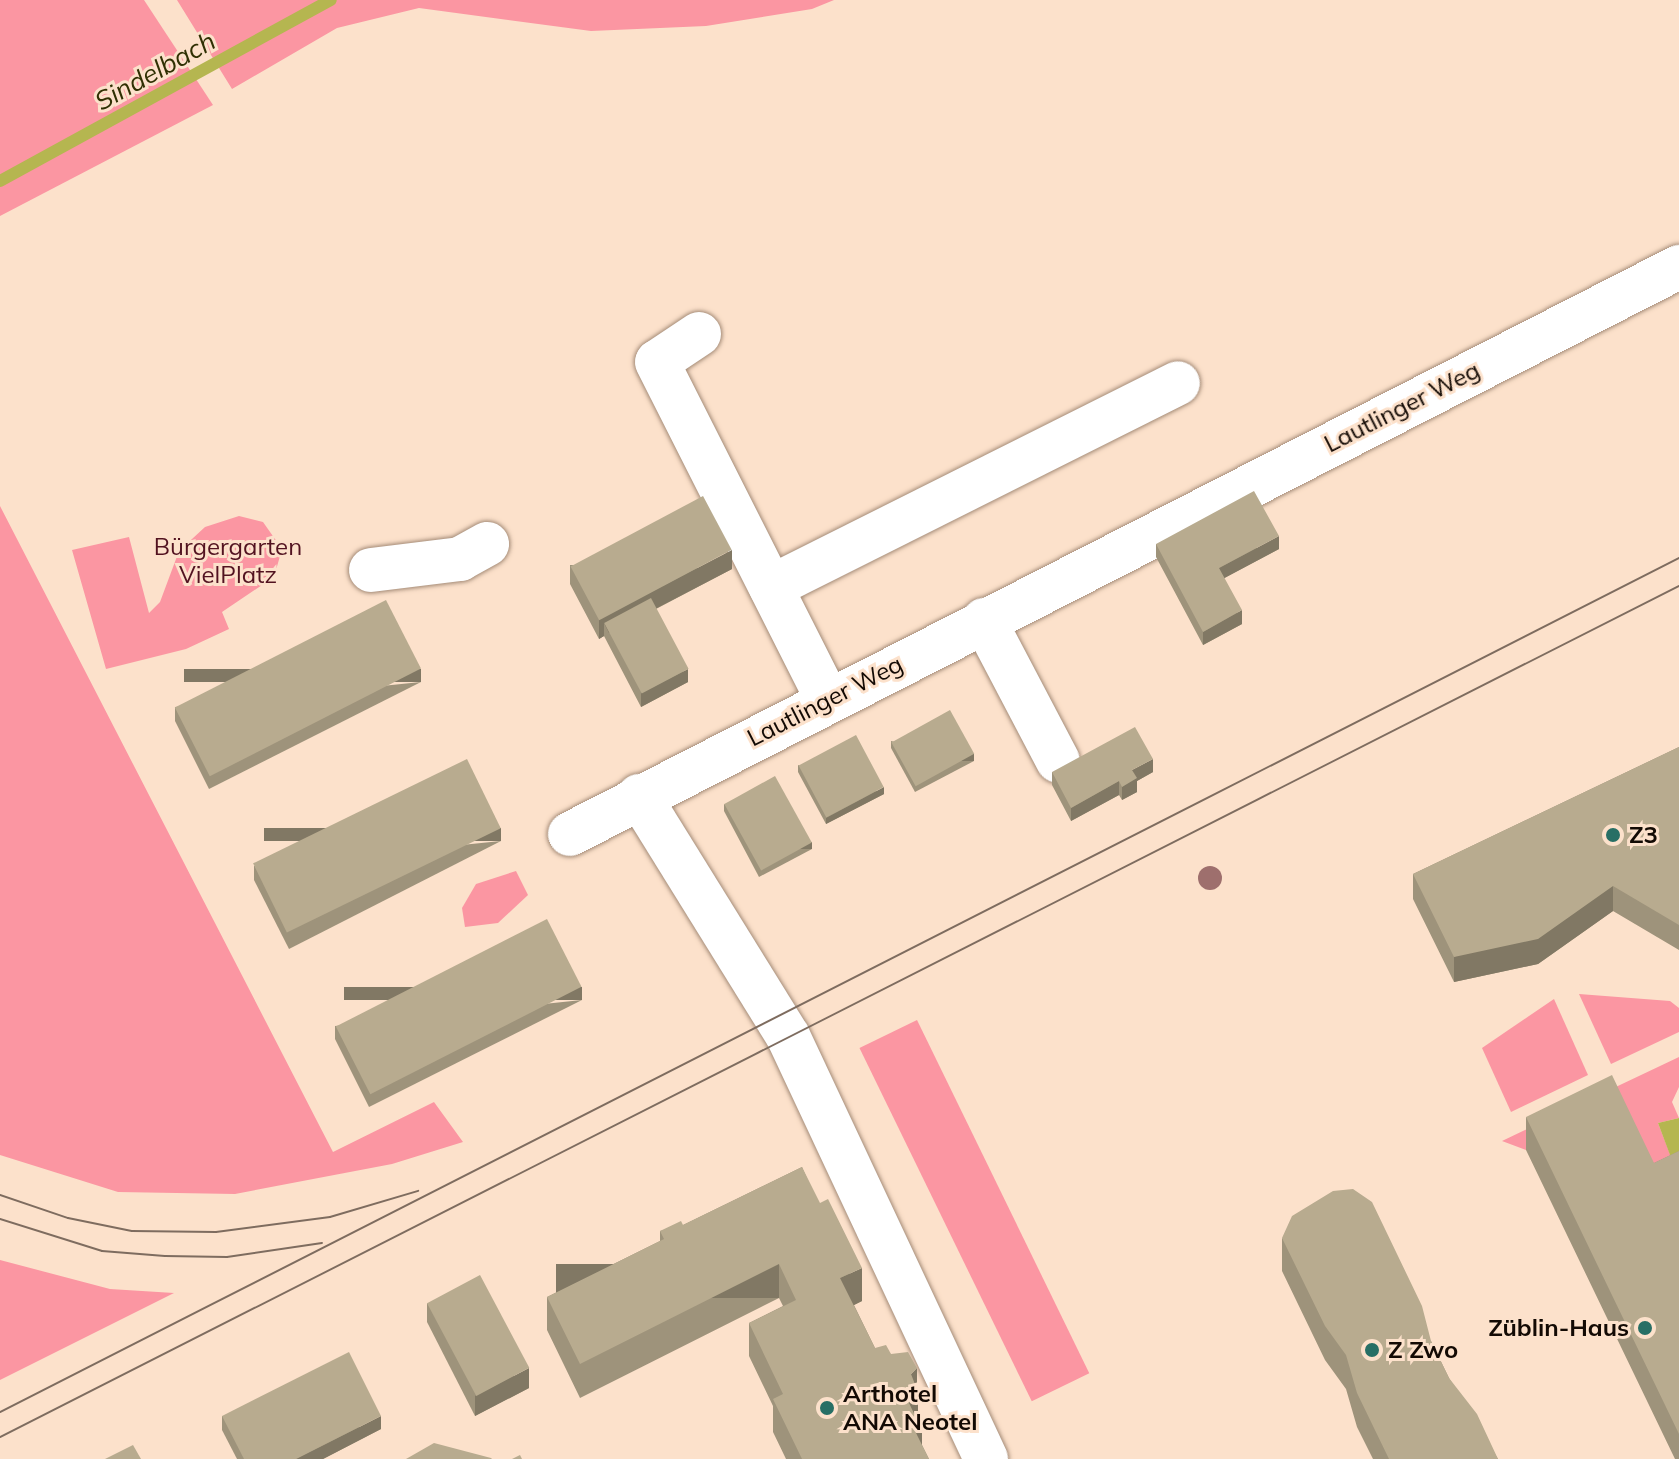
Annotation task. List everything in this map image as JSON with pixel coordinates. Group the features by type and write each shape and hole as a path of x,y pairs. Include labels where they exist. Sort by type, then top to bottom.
{"street":[{"name":"Lautlinger Weg","path":"570,834 827,699 1679,267"},
{"path":"699,334 657,362 827,699"},
{"path":"771,587 1178,383"},
{"path":"371,570 460,559 487,544"},
{"path":"984,620 1058,761"},
{"path":"639,796 678,852 802,1065 986,1459"}],"green space":[{"path":"0,0 144,0 213,105 0,216"},
{"path":"177,0 834,0 812,9 706,26 591,31 419,8 337,28 232,89"},
{"path":"0,506 333,1152 434,1102 463,1142 392,1164 235,1194 118,1192 0,1155"},
{"name":"Bürgergarten VielPlatz","path":"239,516 263,522 282,549 274,577 222,612 229,629 186,649 106,669 72,550 129,537 149,613 160,602 179,551 205,527"},
{"path":"516,871 528,895 498,923 465,927 462,908 476,884"},
{"path":"1579,994 1670,1001 1679,1008 1679,1032 1611,1064"},
{"path":"1554,999 1588,1075 1511,1112 1482,1048"},
{"path":"917,1020 1089,1373 1032,1401 859,1048"},
{"path":"1679,1057 1679,1087 1672,1102 1679,1118 1658,1123 1676,1170 1654,1197 1611,1109 1526,1150 1502,1141"},
{"path":"0,1260 110,1289 174,1293 0,1380"}],"shaded area":[{"path":"1679,1118 1679,1179 1658,1123"}],"building":[{"path":"1254,491 1279,536 1219,568 1242,610 1203,632 1156,544"},
{"path":"703,496 732,550 599,620 571,566"},
{"path":"651,598 689,669 642,694 604,623"},
{"path":"386,600 421,669 210,776 175,708"},
{"path":"950,710 974,754 916,786 891,742"},
{"path":"1135,727 1153,759 1132,770 1137,778 1122,787 1119,781 1071,808 1052,772"},
{"path":"856,735 884,787 826,818 799,766"},
{"name":"Z3","path":"1679,747 1679,925 1613,886 1538,939 1454,957 1413,874"},
{"path":"467,759 501,828 287,933 253,863"},
{"path":"775,776 812,842 761,871 724,804"},
{"path":"547,919 582,987 370,1094 336,1027"},
{"name":"Züblin-Haus","path":"1612,1075 1654,1163 1679,1151 1679,1434 1526,1117"},
{"path":"802,1167 820,1203 828,1199 862,1268 840,1278 875,1348 886,1345 891,1354 908,1352 917,1368 911,1374 918,1392 908,1401 922,1430 916,1433 929,1459 802,1459 773,1399 783,1394 749,1323 796,1300 779,1264 580,1364 547,1297 664,1239 660,1231 681,1221 683,1225"},
{"name":"Z Zwo","path":"1353,1189 1372,1202 1422,1306 1431,1341 1449,1378 1477,1414 1498,1459 1389,1459 1357,1393 1346,1355 1325,1326 1282,1238 1292,1216 1333,1191"},
{"path":"480,1275 529,1368 476,1396 427,1303"},
{"path":"349,1352 381,1416 296,1459 244,1459 222,1416"},
{"path":"434,1443 491,1458 492,1459 406,1459"},
{"path":"133,1445 141,1459 105,1459"}],"waterway":[{"name":"Sindelbach","path":"0,181 331,0"}],"tram line":[{"path":"0,1412 1679,558"},
{"path":"0,1437 1679,586"},
{"path":"0,1195 68,1218 132,1231 216,1232 330,1217 418,1191"},
{"path":"0,1219 102,1251 165,1256 227,1257 322,1243"}],"place":[{"name":"Z3","path":"1613,835"},
{"name":"Züblin-Haus","path":"1645,1328"},
{"name":"Z Zwo","path":"1372,1350"},
{"name":"Arthotel ANA Neotel","path":"827,1408"}]}
